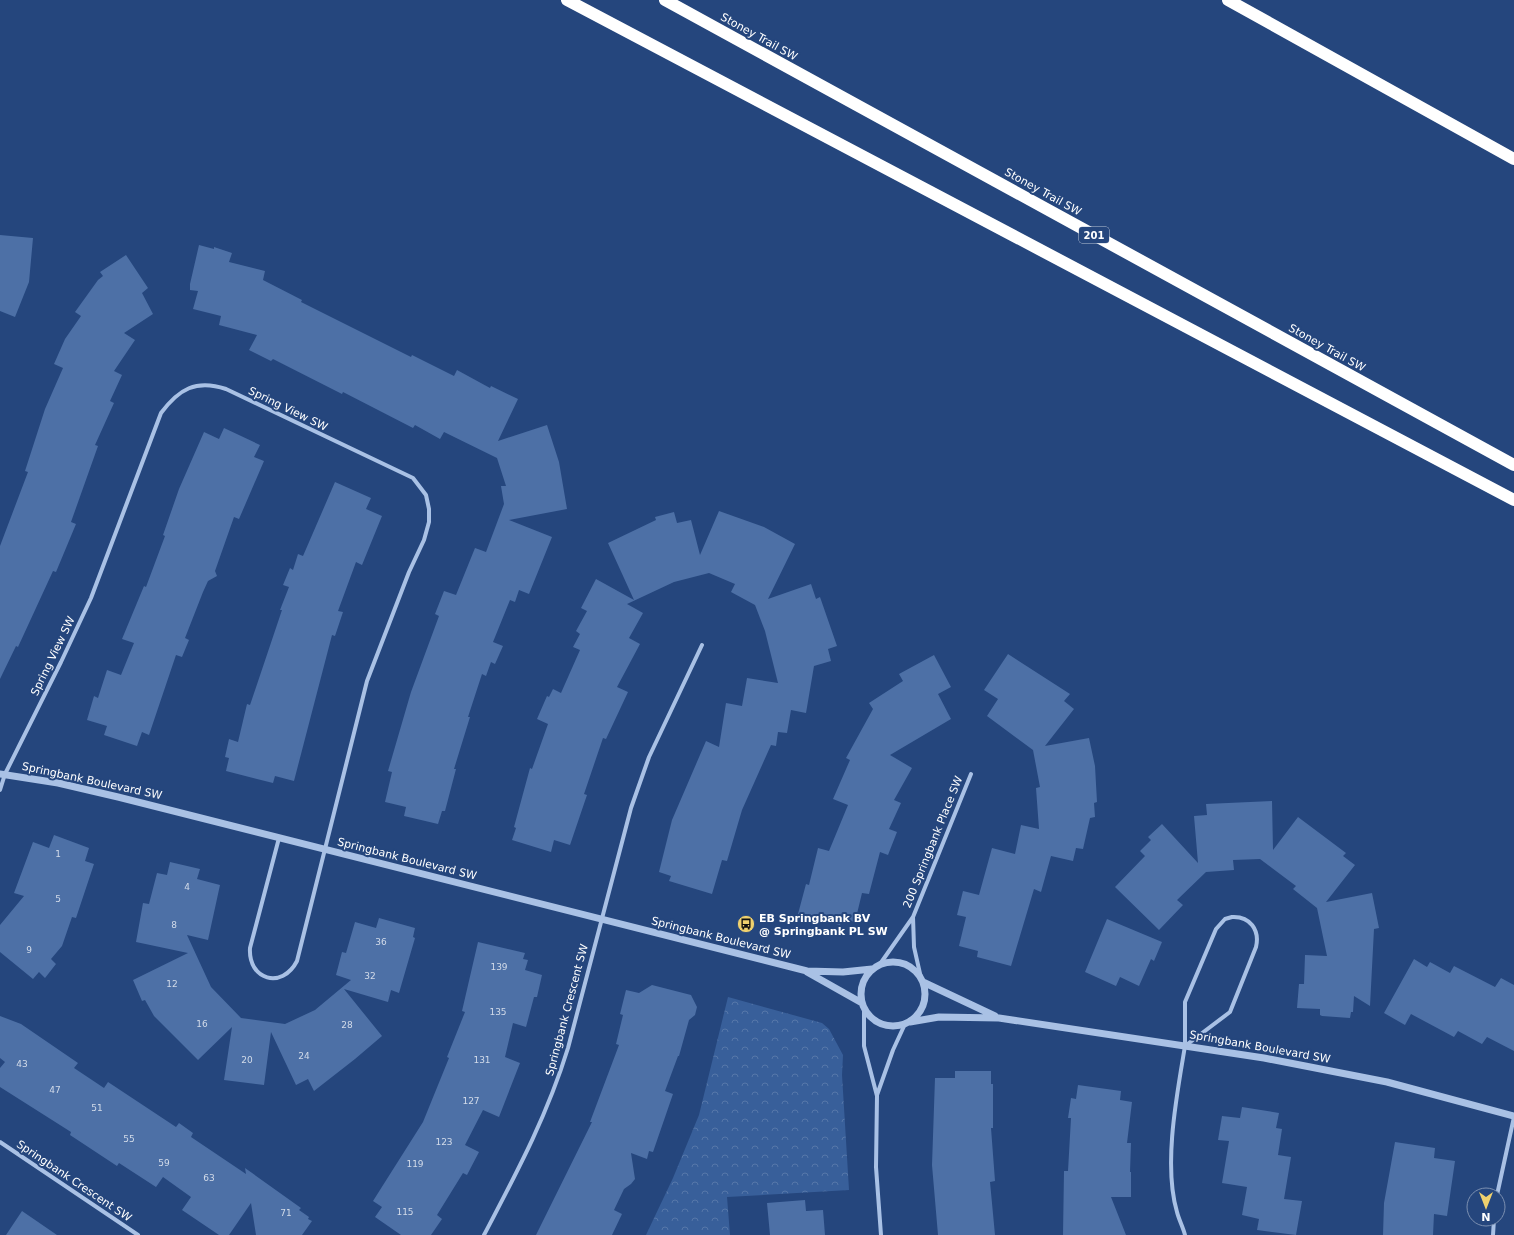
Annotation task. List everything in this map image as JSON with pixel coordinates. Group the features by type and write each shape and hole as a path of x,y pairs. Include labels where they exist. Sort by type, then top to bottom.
{"highway":[{"path":"567,0 1514,500"},
{"name":"Stoney Trail SW","path":"665,0 1514,465"},
{"path":"1228,0 1514,159"}],"street":[{"name":"Spring View SW","path":"2,774 90,598 161,413 178,393 196,385 213,385 226,389 413,478 426,495 430,509 429,522 424,540 409,572 367,681 297,961 292,970 285,976 267,978 252,966 250,948 279,838"},
{"name":"Springbank Crescent SW","path":"484,1235 527,1153 557,1083 568,1048 631,808 649,757 702,645"},
{"name":"Springbank Boulevard SW","path":"2,774 58,783 118,797 807,971 843,972 872,969"},
{"path":"0,790 2,774"},
{"name":"200 Springbank Place SW","path":"880,964 913,917 971,774"},
{"name":"200 Springbank Place SW","path":"913,917 914,947 922,980"},
{"path":"1185,1046 1230,1012 1258,939 1252,924 1245,919 1239,917 1225,919 1216,930 1185,1002 1185,1046 1174,1112 1172,1163 1173,1191 1177,1212 1186,1235"},
{"path":"877,1096 893,1050 908,1023 917,1016 922,1009 925,996 922,980 908,965 899,962 880,964 872,969 862,982 860,990 863,1006 864,1046 877,1096 876,1167 881,1235"},
{"name":"Springbank Boulevard SW","path":"807,971 863,1006"},
{"name":"Springbank Boulevard SW","path":"922,980 999,1018"},
{"path":"863,1006 873,1020 880,1024 888,1026 908,1023"},
{"name":"Springbank Boulevard SW","path":"908,1023 939,1017 999,1018 1264,1058 1387,1082 1514,1117"},
{"path":"1499,1187 1514,1117"},
{"name":"Springbank Crescent SW","path":"0,1142 138,1235"}],"green space":[{"path":"728,997 822,1023 829,1029 843,1055 842,1075 849,1190 727,1197 730,1235 646,1235 673,1178 699,1115"}],"building":[{"path":"0,235 33,238 29,282 15,317 0,311"},
{"path":"199,245 214,249 214,247 232,253 229,262 265,271 263,280 302,300 301,302 411,357 412,355 454,376 457,370 490,388 491,386 518,399 498,441 547,425 559,462 567,509 509,520 552,537 529,594 519,590 515,602 510,600 493,642 503,646 495,664 491,662 486,676 482,674 468,717 470,717 454,769 456,769 445,811 442,811 438,824 404,816 406,807 385,802 392,772 388,771 411,692 439,616 435,614 444,591 456,595 475,548 486,552 504,504 501,486 506,486 497,458 444,432 440,439 415,425 413,428 343,392 342,394 273,359 271,361 249,350 257,335 219,325 221,316 193,309 198,291 190,290 190,284"},
{"path":"126,255 148,288 142,293 153,314 124,333 135,340 114,371 122,375 110,401 114,403 95,445 98,446 71,522 76,524 56,572 53,571 18,647 16,646 0,679 0,546 28,472 25,471 45,409 63,368 54,364 65,339 81,316 75,312 98,280 103,276 100,272"},
{"path":"224,428 260,445 254,457 264,461 239,519 234,517 215,571 217,576 208,581 203,592 185,638 189,640 182,657 176,655 149,735 142,732 137,746 104,735 107,726 87,720 94,696 98,698 107,670 121,675 134,643 122,639 144,586 146,587 165,536 163,535 179,489 204,432 219,439"},
{"path":"335,482 371,498 366,509 382,516 362,565 356,562 338,611 343,612 335,636 332,635 294,781 275,776 273,783 226,771 229,758 225,757 229,739 238,742 247,704 250,705 282,610 280,610 289,587 283,585 290,568 293,570 298,554 303,556"},
{"path":"719,511 764,527 795,544 768,599 811,584 816,599 820,597 837,646 828,649 831,661 814,666 806,713 791,710 787,733 778,732 776,746 771,745 742,810 727,861 722,860 712,894 669,881 671,876 659,872 672,820 706,741 719,747 726,703 742,706 747,678 778,683 765,631 755,605 731,592 735,584 709,573 674,582 627,604 643,613 629,638 640,644 617,687 628,692 606,739 603,738 584,794 587,795 570,845 554,840 551,852 512,840 516,828 514,827 530,768 532,769 548,724 537,719 547,696 549,697 553,689 561,693 580,650 573,647 580,634 576,631 587,611 581,608 596,579 634,600 608,543 656,520 655,517 674,512 677,523 691,520 700,555"},
{"path":"1008,654 1070,694 1064,701 1074,709 1045,746 1089,738 1095,766 1097,802 1094,803 1095,817 1090,818 1083,849 1076,848 1073,861 1051,856 1041,892 1034,889 1011,966 977,957 978,951 959,946 966,917 957,915 963,891 979,895 992,848 1015,854 1021,825 1039,829 1036,788 1040,787 1033,750 987,716 998,699 984,690"},
{"path":"934,655 951,687 938,694 951,719 890,755 912,768 894,800 901,803 889,829 897,832 888,855 880,852 869,894 862,893 855,922 842,919 840,925 798,914 806,884 809,885 818,848 829,851 848,805 833,799 850,760 846,758 873,709 869,703 903,681 899,674"},
{"path":"1272,801 1273,850 1298,817 1346,853 1343,856 1355,865 1326,902 1372,893 1379,928 1374,929 1370,1006 1354,996 1353,1012 1351,1012 1350,1018 1322,1016 1320,1015 1320,1009 1297,1008 1299,984 1304,984 1305,955 1327,956 1317,908 1293,889 1296,886 1260,859 1233,860 1234,870 1206,872 1177,900 1183,905 1159,930 1115,887 1145,856 1140,851 1151,840 1148,837 1162,824 1198,863 1194,816 1207,815 1206,804"},
{"path":"54,835 89,848 85,861 94,864 76,918 72,917 62,946 51,959 56,964 45,978 39,972 33,979 0,952 0,925 24,896 14,893 33,842 49,848"},
{"path":"170,862 200,869 197,879 220,885 208,940 187,935 211,987 241,1018 285,1024 315,1010 351,980 336,975 342,952 346,953 355,922 376,928 379,918 415,928 413,937 415,938 399,993 391,990 388,1002 344,989 382,1036 314,1091 308,1079 296,1085 271,1032 264,1085 224,1080 232,1027 198,1060 154,1016 145,1000 142,1001 133,980 188,953 136,942 143,903 149,904 157,873 167,875"},
{"path":"1107,919 1162,942 1154,961 1151,959 1139,986 1120,977 1116,986 1085,972"},
{"path":"478,942 525,953 523,959 528,960 525,970 542,975 537,997 534,997 526,1027 513,1023 505,1057 520,1063 499,1117 483,1110 465,1145 479,1152 467,1175 463,1173 437,1215 442,1219 431,1235 401,1235 375,1217 382,1207 373,1201 423,1122 449,1058 447,1057 465,1012 462,1011"},
{"path":"1414,959 1427,967 1430,962 1450,973 1454,966 1495,987 1501,978 1514,985 1514,1051 1487,1037 1482,1044 1458,1031 1454,1037 1411,1014 1405,1025 1384,1013"},
{"path":"652,985 691,995 697,1007 695,1015 689,1020 679,1056 665,1091 673,1094 653,1152 649,1151 647,1159 631,1153 635,1179 624,1189 614,1210 622,1214 612,1235 536,1235 592,1122 590,1122 619,1045 616,1044 623,1015 620,1014 626,990 639,993"},
{"path":"0,1016 21,1024 78,1063 74,1068 104,1088 108,1082 176,1127 179,1123 193,1133 191,1137 246,1174 245,1168 301,1208 299,1210 312,1221 302,1235 256,1235 251,1203 229,1235 219,1235 182,1210 191,1197 163,1177 156,1187 119,1163 117,1166 70,1135 71,1132 0,1087 0,1068 5,1062 0,1058"},
{"path":"955,1071 991,1071 991,1084 993,1084 993,1128 991,1128 995,1181 990,1182 995,1235 938,1235 932,1165 935,1078 955,1078"},
{"path":"1078,1085 1121,1091 1120,1100 1132,1102 1127,1143 1131,1143 1131,1197 1111,1197 1126,1235 1063,1235 1064,1171 1068,1171 1071,1118 1068,1118 1071,1098 1076,1099"},
{"path":"1242,1107 1279,1113 1276,1128 1282,1129 1278,1155 1291,1157 1284,1199 1302,1201 1296,1235 1257,1230 1259,1219 1242,1215 1247,1187 1222,1183 1229,1141 1218,1140 1222,1116 1240,1118"},
{"path":"1395,1142 1435,1148 1434,1158 1455,1161 1447,1216 1434,1214 1433,1235 1383,1235 1384,1203"},
{"path":"805,1200 806,1211 823,1210 825,1235 770,1235 767,1203"},
{"path":"22,1211 57,1235 6,1235"}],"place":[{"name":"EB Springbank BV @ Springbank PL SW","path":"746,924"}]}
